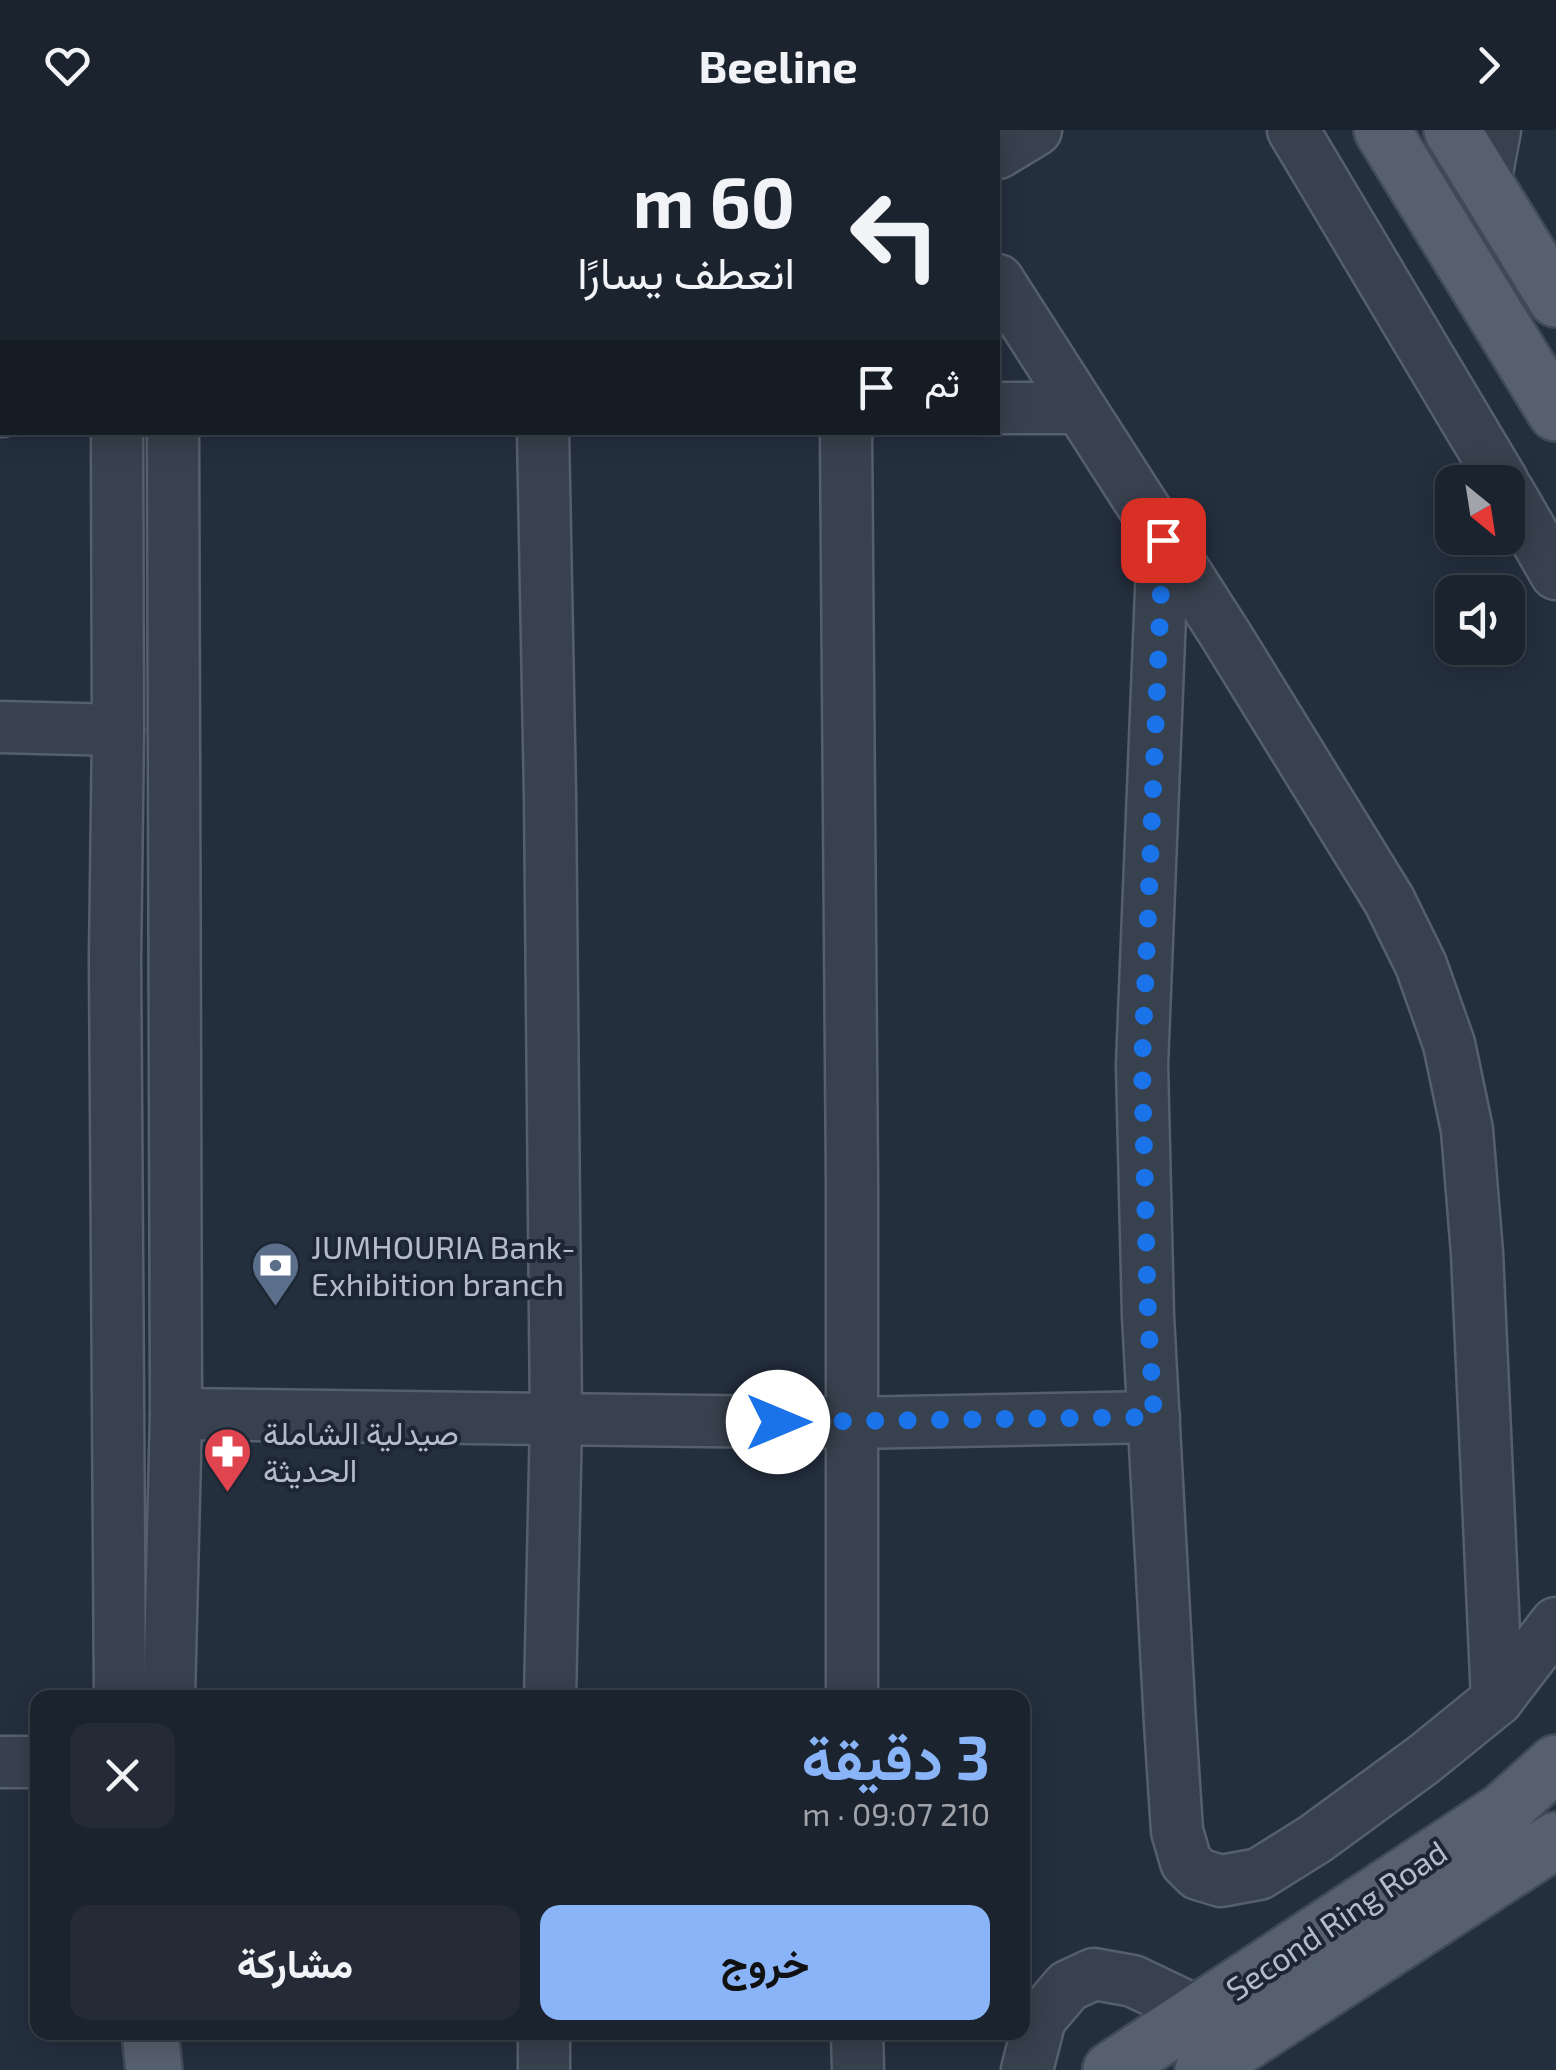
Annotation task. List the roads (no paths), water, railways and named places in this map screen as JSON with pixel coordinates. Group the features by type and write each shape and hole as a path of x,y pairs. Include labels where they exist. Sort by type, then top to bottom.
{"main road":[{"path":"1382,130 1556,413"},
{"path":"1452,130 1556,299"},
{"name":"Second Ring Road","path":"1111,2070 1504,1810 1556,1763"},
{"name":"Second Ring Road","path":"1204,2070 1556,1840"},
{"path":"150,2040 154,2070"}],"street":[{"path":"1000,152 1036,130"},
{"path":"1293,130 1493,465"},
{"path":"1485,182 1495,130"},
{"path":"1000,283 1225,634 1389,900 1421,965 1449,1044 1468,1130 1476,1235 1497,1700"},
{"path":"1000,408 1079,408"},
{"path":"117,435 115,959 120,1690"},
{"path":"170,1690 176,1414 173,435"},
{"path":"543,435 556,1420 550,1690"},
{"path":"846,435 852,1690"},
{"path":"1525,520 1556,574"},
{"path":"1163,540 1142,1065 1148,1316 1178,1831 1186,1862 1198,1874 1221,1881 1259,1874 1315,1839 1497,1700 1556,1623"},
{"path":"0,727 118,730"},
{"path":"116,852 138,862 163,861 174,856"},
{"path":"115,959 146,953 161,957 174,967"},
{"path":"176,1414 852,1422 1154,1417"},
{"path":"0,1762 30,1762"},
{"path":"1028,2070 1040,2019 1068,1986 1094,1974 1134,1981 1200,2013"},
{"path":"143,2070 148,2040"},
{"path":"544,2040 544,2070"},
{"path":"857,2040 858,2070"}],"place":[{"name":"JUMHOURIA Bank- Exhibition branch","path":"276,1308"},
{"name":"صيدلية الشاملة الحديثة","path":"228,1494"}]}
